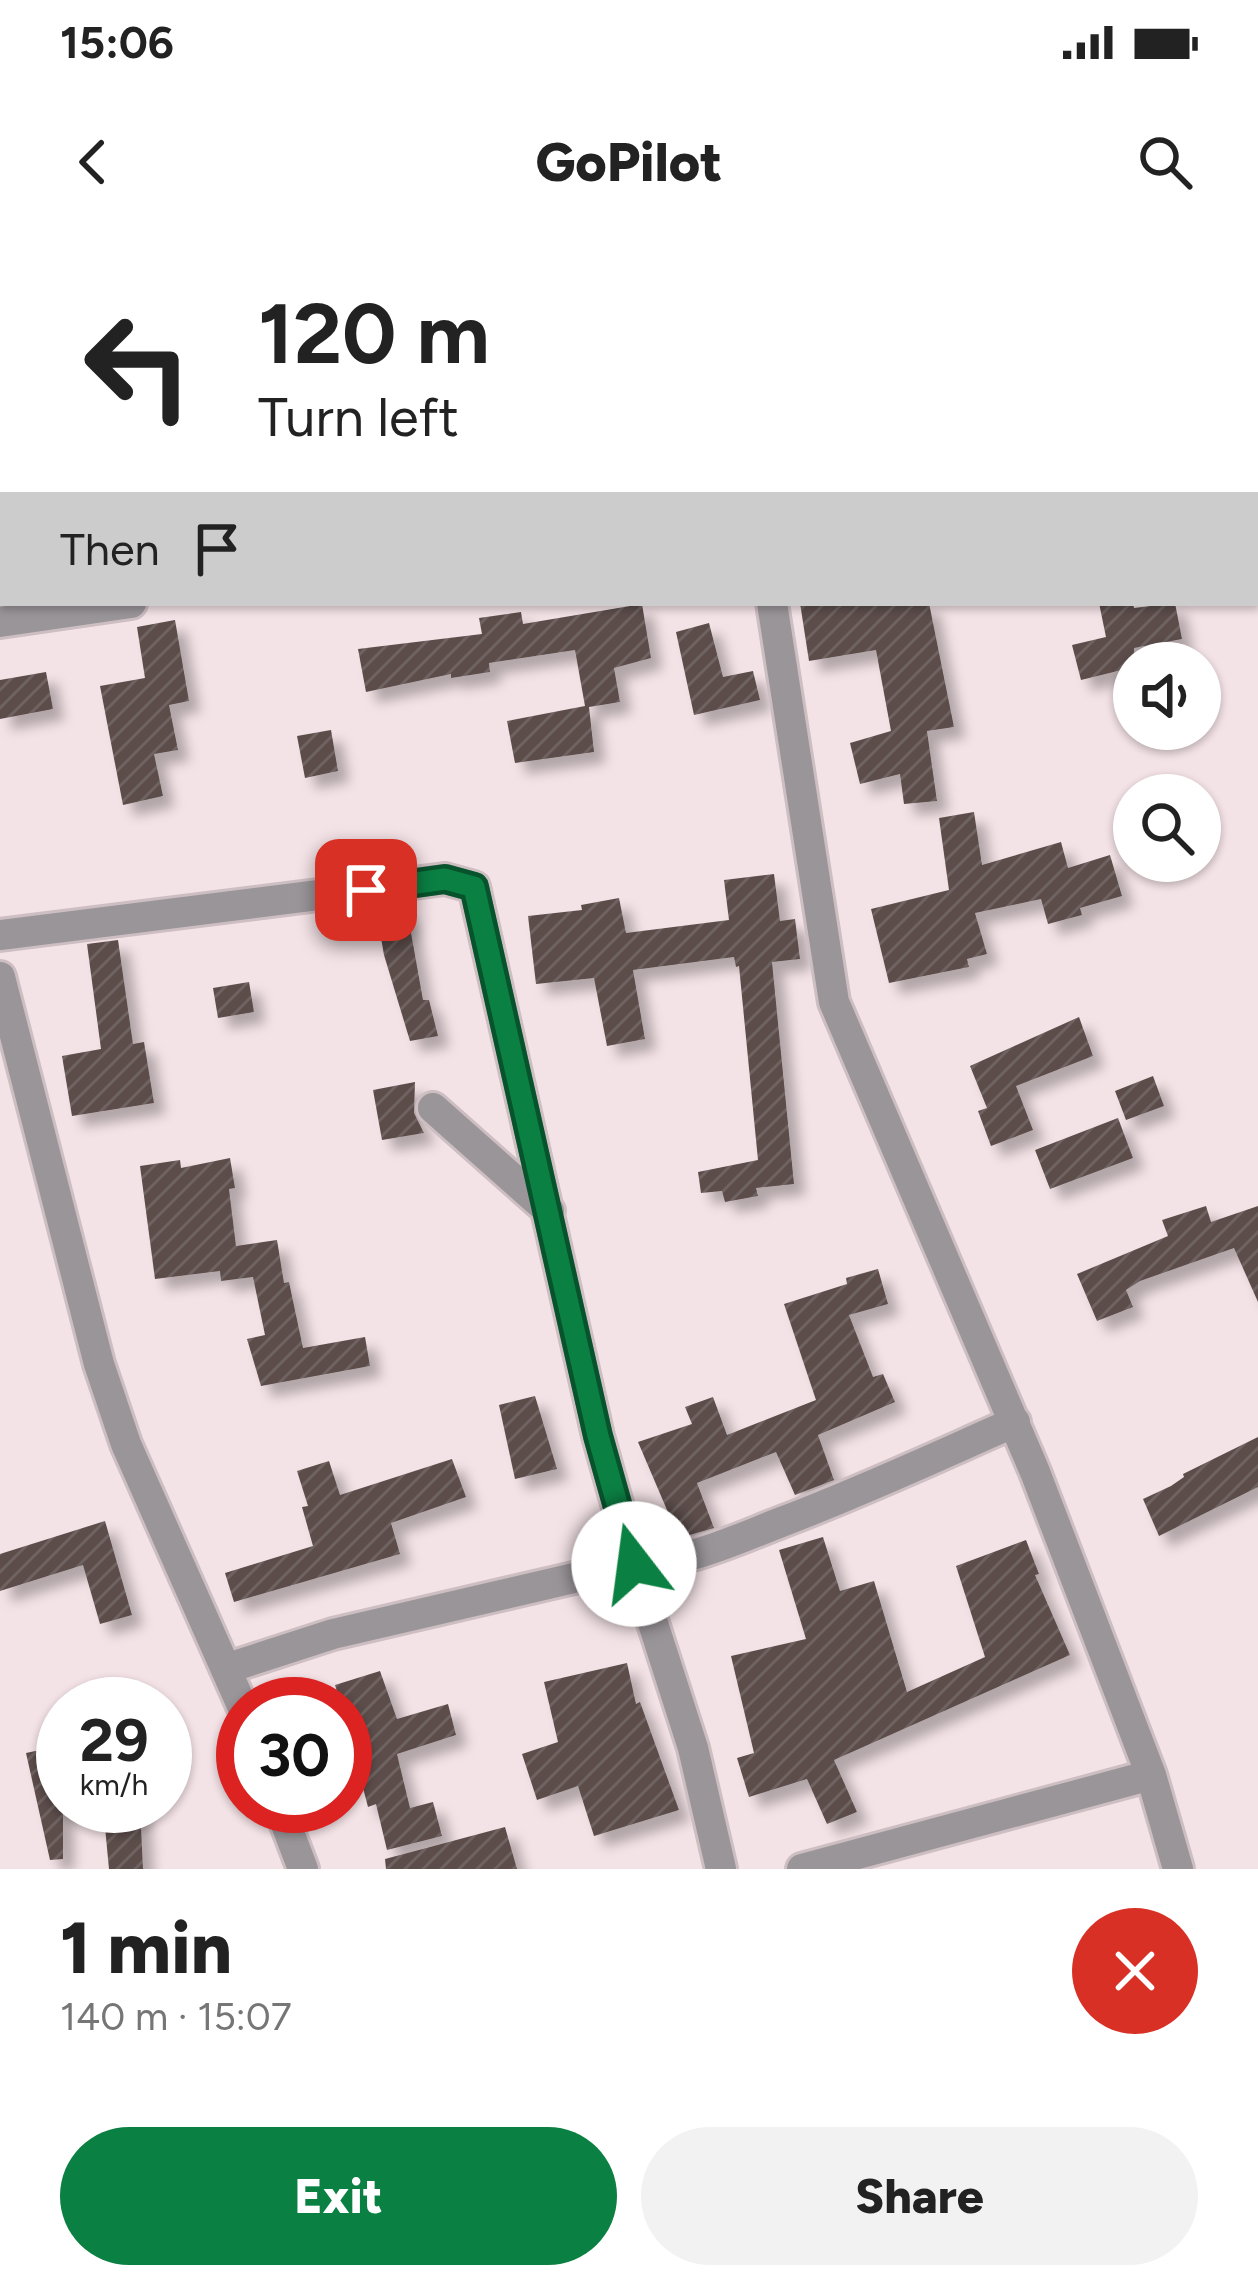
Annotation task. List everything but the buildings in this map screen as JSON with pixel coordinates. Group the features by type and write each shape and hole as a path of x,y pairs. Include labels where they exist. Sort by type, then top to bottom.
{"street":[{"path":"0,622 110,606"},
{"path":"772,606 834,1002 1015,1422 1150,1775 1178,1869"},
{"path":"0,935 445,879 474,887 598,1436 693,1748 721,1869"},
{"path":"0,977 99,1364 127,1444 231,1677"},
{"path":"433,1108 549,1211"},
{"path":"228,1668 333,1634 634,1564 678,1562 880,1484 1015,1422"},
{"path":"802,1869 1150,1775"},
{"path":"289,1833 303,1869"}],"route":[{"path":"366,890 445,879 474,887 598,1436 634,1564"}]}
